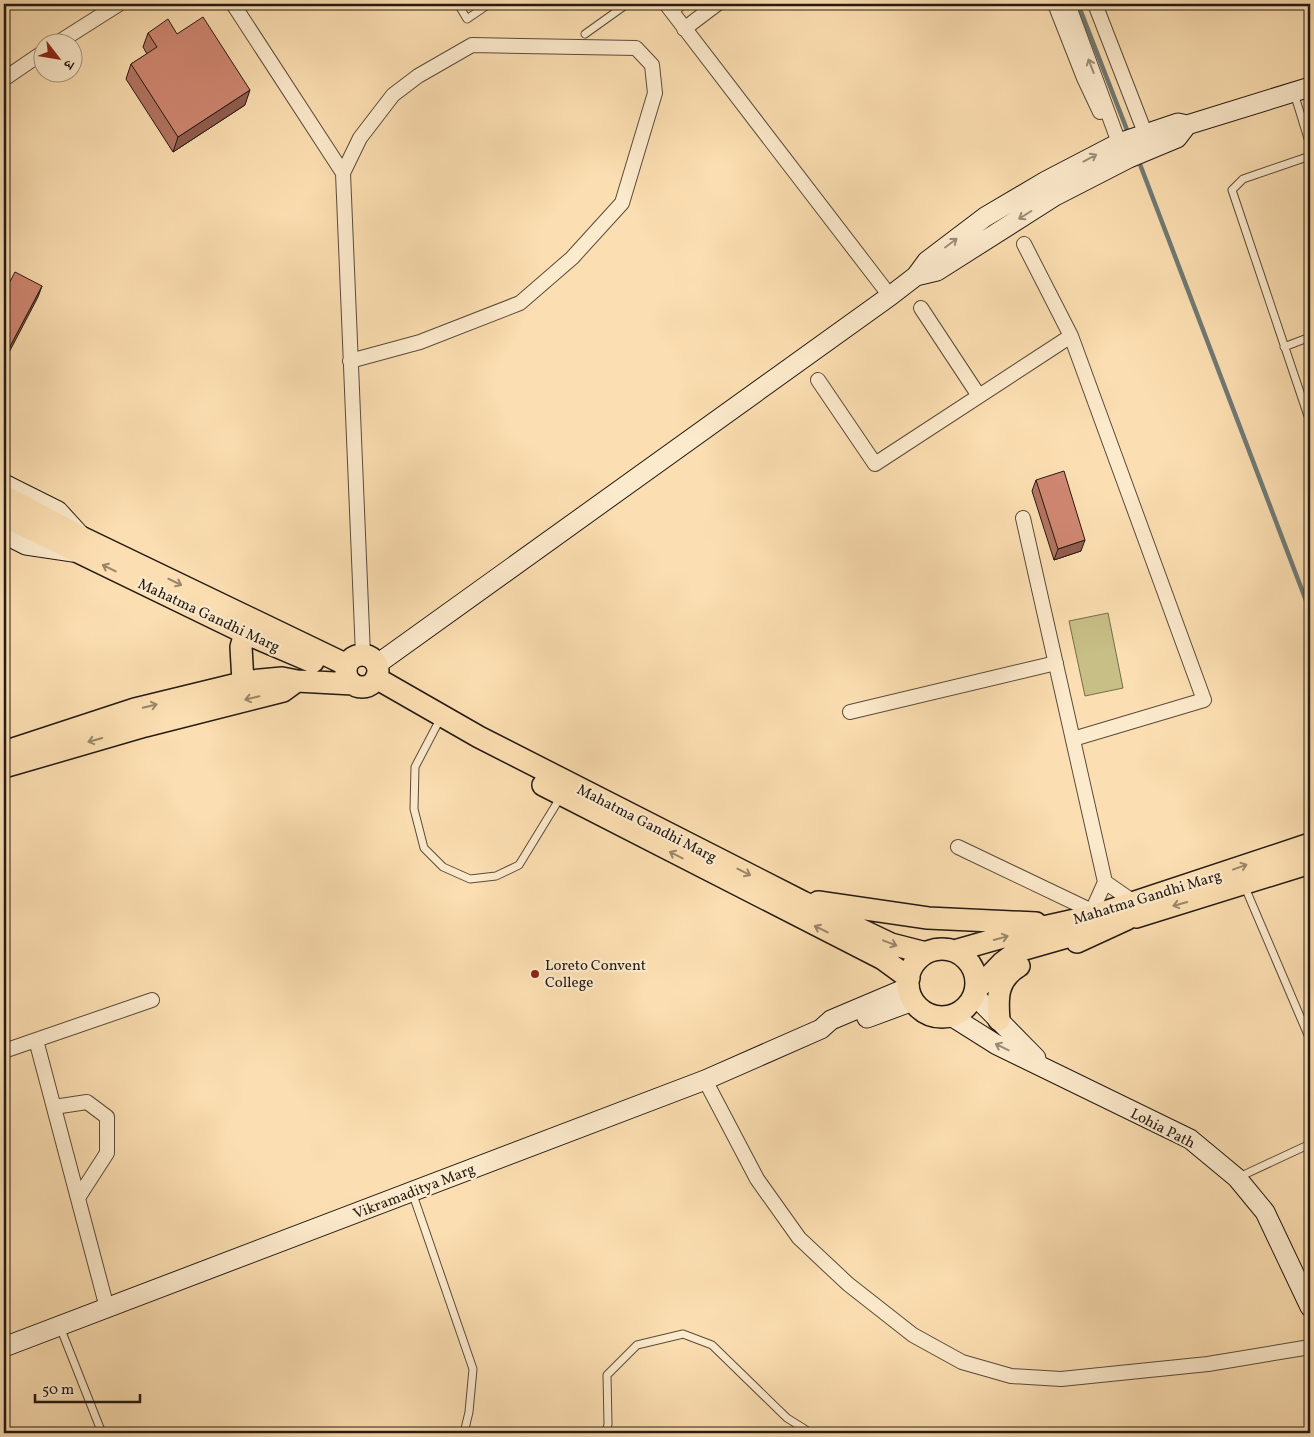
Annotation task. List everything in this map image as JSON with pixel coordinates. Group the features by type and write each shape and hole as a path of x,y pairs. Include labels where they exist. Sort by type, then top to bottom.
{"main road":[{"path":"4,752 135,710 243,682 282,678 297,681 362,672 916,276 937,272 1051,188 1133,144 1178,123 1186,125 1302,90"},
{"path":"4,484 58,511 79,545"},
{"path":"4,496 48,529 79,545"},
{"path":"4,516 48,529"},
{"path":"4,534 26,545 79,545"},
{"name":"Mahatma Gandhi Marg","path":"79,545 362,672 479,737 803,902 891,944 926,953"},
{"name":"Mahatma Gandhi Marg","path":"79,545 245,633 300,657 362,672 437,724 561,796 883,959 910,989"},
{"path":"243,682 241,647 245,633"},
{"path":"4,766 145,726 283,691 297,681"},
{"name":"Mahatma Gandhi Marg","path":"954,951 1092,914 1128,912 1310,844"},
{"path":"975,993 977,982 973,968 966,958 954,951 941,949 926,953 918,960 910,989 931,1016 951,1016 968,1006 975,993 1002,963 1018,951 1128,912 1244,885 1310,863"},
{"path":"803,902 817,902 928,918 1028,920 1050,926"},
{"path":"999,1020 997,997 1002,982 1013,969 1029,960 1088,938 1128,912"},
{"name":"Vikramaditya Marg","path":"4,1347 706,1080 821,1029 833,1031 910,989"},
{"path":"975,993 1046,1067"},
{"name":"Lohia Path","path":"951,1016 997,1045 1046,1067 1136,1114 1190,1139 1237,1178 1265,1212 1310,1307"}],"street":[{"path":"75,32 119,4"},
{"path":"233,4 343,173"},
{"path":"684,29 717,4"},
{"path":"1055,4 1084,78 1106,124 1133,144"},
{"path":"1068,4 1133,144"},
{"path":"1095,4 1137,111 1133,144"},
{"path":"669,8 890,296"},
{"path":"350,360 420,342 520,303 572,258 622,203 655,93 652,65 636,48 472,45 418,76 393,95 360,138 343,173 350,360 362,672"},
{"path":"4,78 32,60"},
{"path":"1024,244 1071,336 1204,700 1073,738"},
{"path":"921,308 979,396"},
{"path":"818,380 875,464 1071,336"},
{"path":"958,847 1092,914 1106,882 1022,518"},
{"path":"850,712 1056,663"},
{"path":"1106,882 1128,898 1128,912"},
{"path":"4,1051 152,1000"},
{"path":"36,1040 107,1308"},
{"path":"706,1080 757,1179 799,1238 848,1284 913,1335 962,1362 1011,1376 1061,1379 1208,1364 1310,1347"},
{"path":"54,1107 87,1102 107,1117 107,1153 78,1198"}],"lane":[{"path":"458,4 467,19 489,4"},
{"path":"585,34 627,4"},
{"path":"669,8 685,4"},
{"path":"1302,90 1310,145"},
{"path":"1310,156 1243,179 1232,190 1310,422"},
{"path":"1284,347 1310,337"},
{"path":"437,724 415,767 414,809 424,848 443,867 470,879 496,876 519,865 561,796"},
{"path":"1244,885 1308,1035 1310,1034"},
{"path":"1237,1178 1310,1144"},
{"path":"412,1192 473,1369 470,1412 464,1433"},
{"path":"60,1326 102,1433"},
{"path":"606,1433 608,1424 607,1375 637,1345 683,1334 712,1345 788,1418 811,1433"}],"shaded area":[{"path":"1108,613 1123,688 1085,696 1069,621"}],"building":[{"path":"203,17 250,90 178,137 131,64 157,47 148,33 168,19 177,34"},
{"path":"15,272 42,286 6,354 4,353 4,293"},
{"path":"1064,471 1085,540 1058,549 1036,480"}],"waterway":[{"path":"1078,4 1129,135"},
{"path":"1138,159 1310,611"}],"place":[{"name":"Loreto Convent College","path":"535,974"}]}
